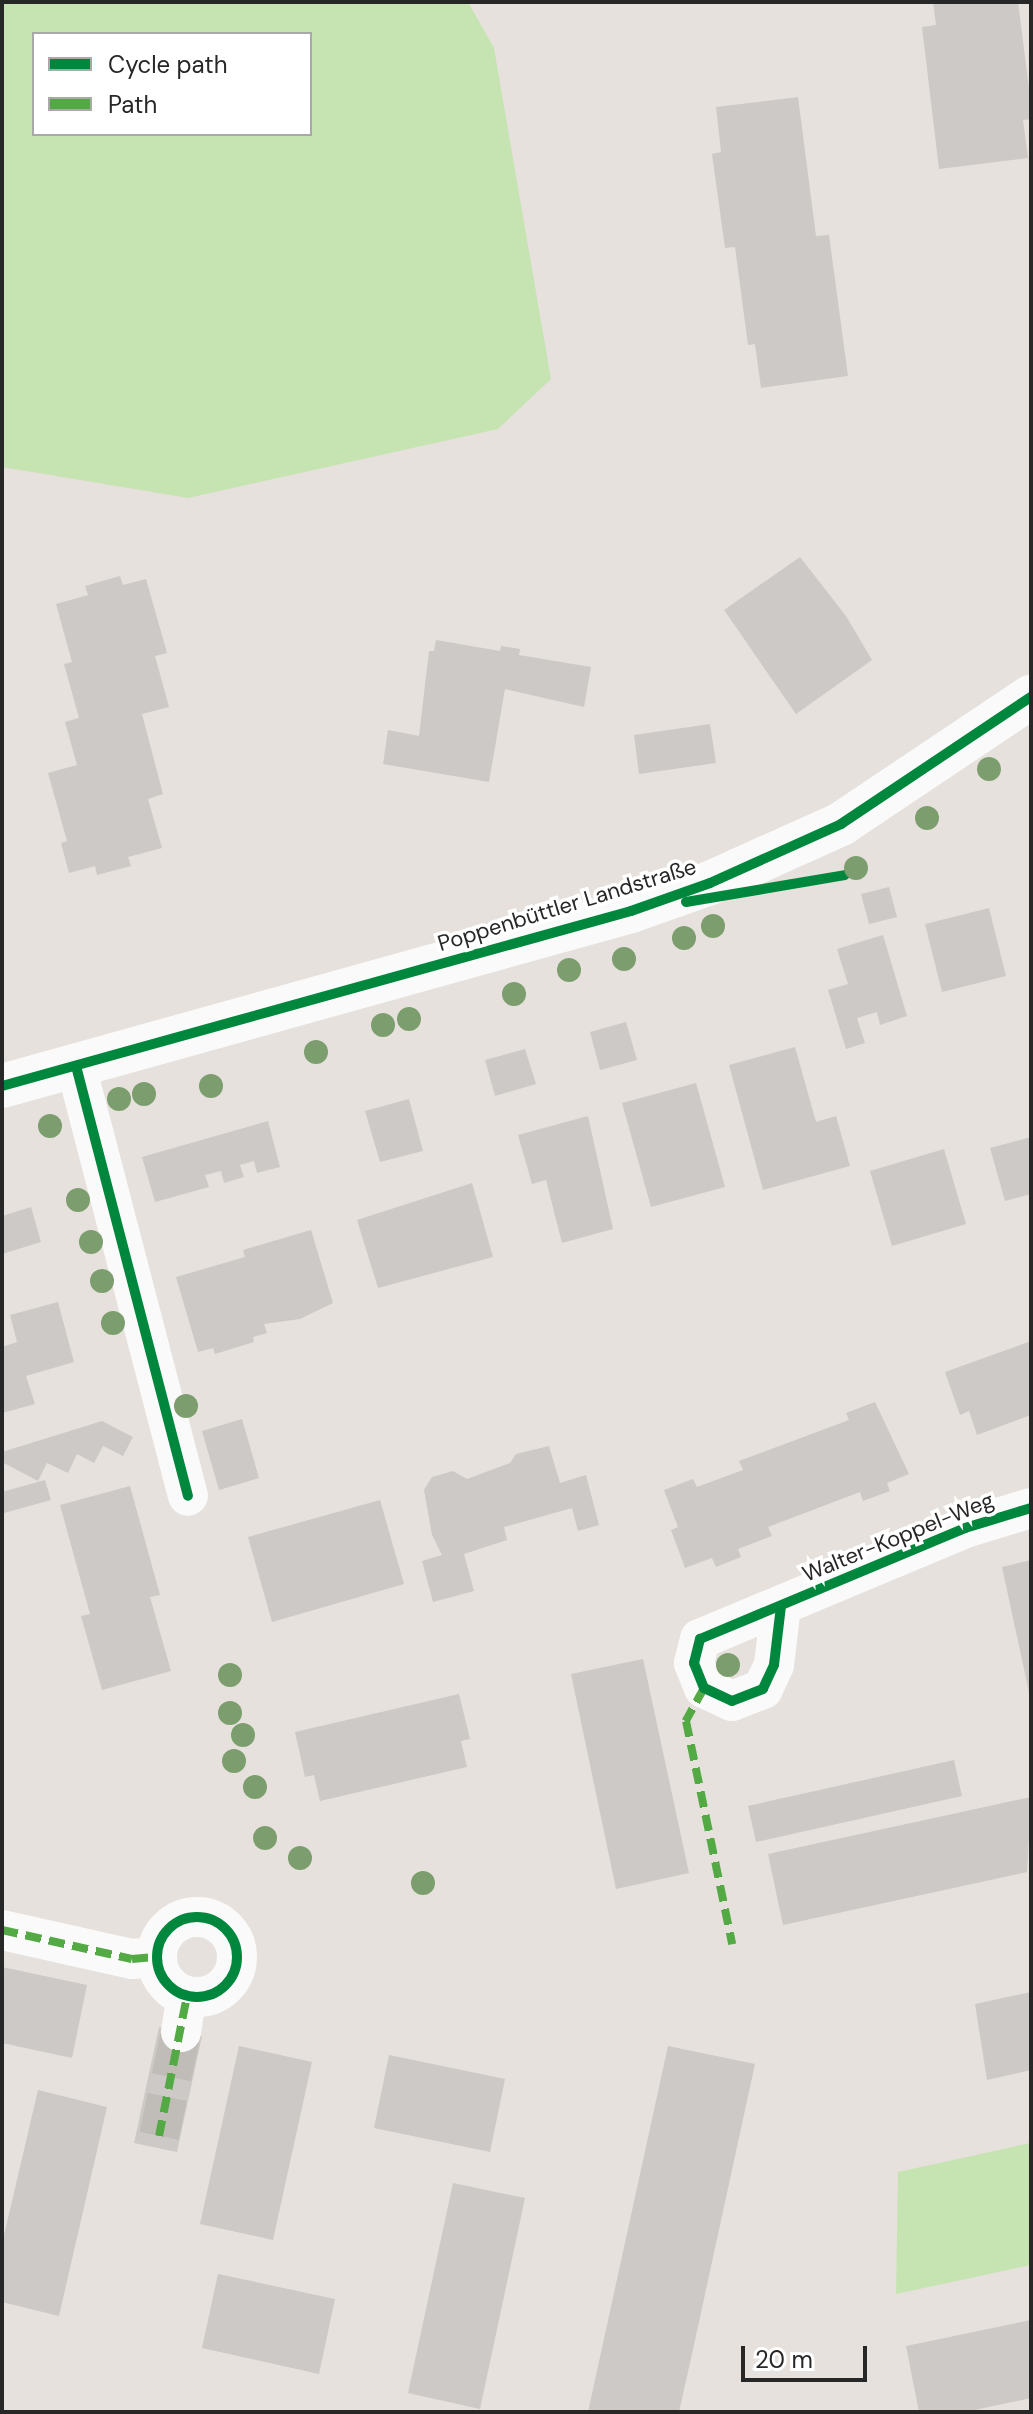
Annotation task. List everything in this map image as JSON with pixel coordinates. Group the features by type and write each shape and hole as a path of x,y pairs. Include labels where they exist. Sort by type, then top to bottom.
{"main road":[{"name":"Poppenbüttler Landstraße","path":"2,1086 631,911 710,883 841,824 1031,697"}],"street":[{"path":"76,1066 188,1496"},
{"name":"Walter-Koppel-Weg","path":"781,1606 965,1528 1031,1508"},
{"path":"201,1917 225,1928 237,1952 232,1978 184,2014 166,1982 157,1957 165,1933 188,1918 201,1917"},
{"path":"2,1930 132,1959 157,1957"}],"green space":[{"path":"2,2 468,2 494,48 551,379 498,429 188,498 2,467"},
{"path":"1030,2143 1031,2265 896,2294 898,2172"}],"building":[{"path":"933,2 1018,2 1031,104 1031,119 1023,120 1028,158 939,169 922,27 936,25"},
{"path":"798,97 816,236 829,235 848,376 761,388 755,344 748,345 735,247 725,248 712,154 721,152 716,107"},
{"path":"800,557 846,616 872,660 796,714 724,610"},
{"path":"120,576 123,585 146,579 167,653 155,656 169,707 142,714 163,794 148,799 162,848 128,857 131,866 97,875 95,866 69,873 61,843 67,841 48,773 77,765 65,722 79,718 64,664 72,662 56,604 88,595 85,586"},
{"path":"436,640 500,651 501,646 520,649 519,655 591,667 584,707 505,689 489,782 383,764 388,730 419,736 429,651 434,651"},
{"path":"710,724 716,763 639,774 634,735"},
{"path":"889,887 897,917 869,924 861,894"},
{"path":"989,908 1006,976 942,992 925,924"},
{"path":"883,935 907,1016 880,1025 877,1012 857,1018 865,1043 846,1049 828,990 848,984 837,949"},
{"path":"626,1022 637,1060 600,1070 590,1032"},
{"path":"795,1047 816,1122 836,1116 850,1166 763,1190 729,1065"},
{"path":"525,1049 536,1084 495,1096 485,1060"},
{"path":"696,1083 725,1187 651,1207 622,1103"},
{"path":"409,1099 423,1151 380,1162 365,1111"},
{"path":"588,1116 613,1229 562,1243 546,1180 532,1184 518,1135"},
{"path":"268,1121 280,1167 257,1173 254,1161 240,1165 244,1177 224,1183 221,1171 205,1175 209,1187 155,1202 142,1157"},
{"path":"1031,1137 1031,1194 1005,1201 990,1148"},
{"path":"944,1149 966,1224 892,1246 870,1171"},
{"path":"472,1183 493,1257 378,1288 357,1220"},
{"path":"31,1207 41,1242 2,1254 2,1216"},
{"path":"311,1230 333,1303 300,1319 264,1324 267,1333 253,1337 254,1342 215,1354 213,1348 198,1352 176,1277 245,1257 243,1250"},
{"path":"58,1302 74,1362 26,1376 35,1404 2,1413 2,1347 17,1342 10,1315"},
{"path":"1031,1341 1031,1415 977,1435 969,1411 960,1415 945,1372"},
{"path":"875,1402 909,1474 887,1483 890,1491 863,1501 860,1492 768,1527 772,1536 738,1549 741,1557 716,1567 712,1558 685,1568 671,1530 678,1527 664,1490 693,1479 697,1487 743,1470 739,1461 849,1420 846,1413"},
{"path":"242,1419 259,1478 219,1490 202,1431"},
{"path":"102,1421 133,1437 123,1456 103,1446 94,1463 77,1454 68,1473 47,1463 38,1481 2,1462 2,1452"},
{"path":"549,1446 560,1483 586,1475 599,1525 578,1531 572,1508 504,1527 507,1540 464,1554 474,1591 433,1602 422,1561 442,1555 432,1535 424,1490 432,1477 453,1471 467,1479 510,1463 516,1454"},
{"path":"45,1480 51,1500 4,1513 2,1492"},
{"path":"130,1486 160,1595 150,1597 171,1671 102,1690 81,1616 90,1614 60,1505"},
{"path":"380,1500 404,1584 272,1622 248,1537"},
{"path":"1031,1560 1031,1697 1030,1697 1002,1567"},
{"path":"643,1659 689,1873 616,1889 571,1674"},
{"path":"459,1694 470,1739 461,1741 467,1767 320,1801 314,1775 305,1777 295,1732"},
{"path":"954,1760 962,1796 756,1842 748,1806"},
{"path":"1031,1797 1027,1872 783,1925 768,1854"},
{"path":"2,1967 87,1985 72,2058 2,2043"},
{"path":"1031,1992 1031,2070 987,2080 975,2004"},
{"path":"159,2027 202,2036 177,2152 134,2143"},
{"path":"239,2046 312,2062 273,2240 200,2224"},
{"path":"668,2046 755,2064 692,2354 679,2412 588,2412"},
{"path":"389,2055 505,2079 490,2152 374,2128"},
{"path":"38,2090 107,2107 59,2316 2,2302 2,2244"},
{"path":"453,2183 525,2198 480,2409 408,2393"},
{"path":"218,2274 335,2299 319,2374 202,2348"},
{"path":"1031,2320 1031,2398 965,2412 919,2412 906,2346"}],"tunnel":[{"path":"159,2136 181,2032"}],"marked path":[{"path":"704,1688 686,1721 732,1944"},
{"path":"2,1930 132,1959 157,1957"},
{"path":"159,2136 187,1996"}],"cycle path":[{"path":"2,1086 631,911 710,883 841,824 1031,697"},
{"path":"686,902 845,875"},
{"path":"76,1066 188,1496"},
{"path":"781,1606 774,1665 763,1689 732,1701 704,1688 694,1663 700,1639 965,1528 1031,1508"},
{"path":"197,1917 212,1920 225,1929 234,1942 237,1957 234,1972 225,1985 212,1994 197,1997 182,1994 169,1985 160,1972 157,1957 160,1942 169,1929 182,1920 197,1917"}]}
